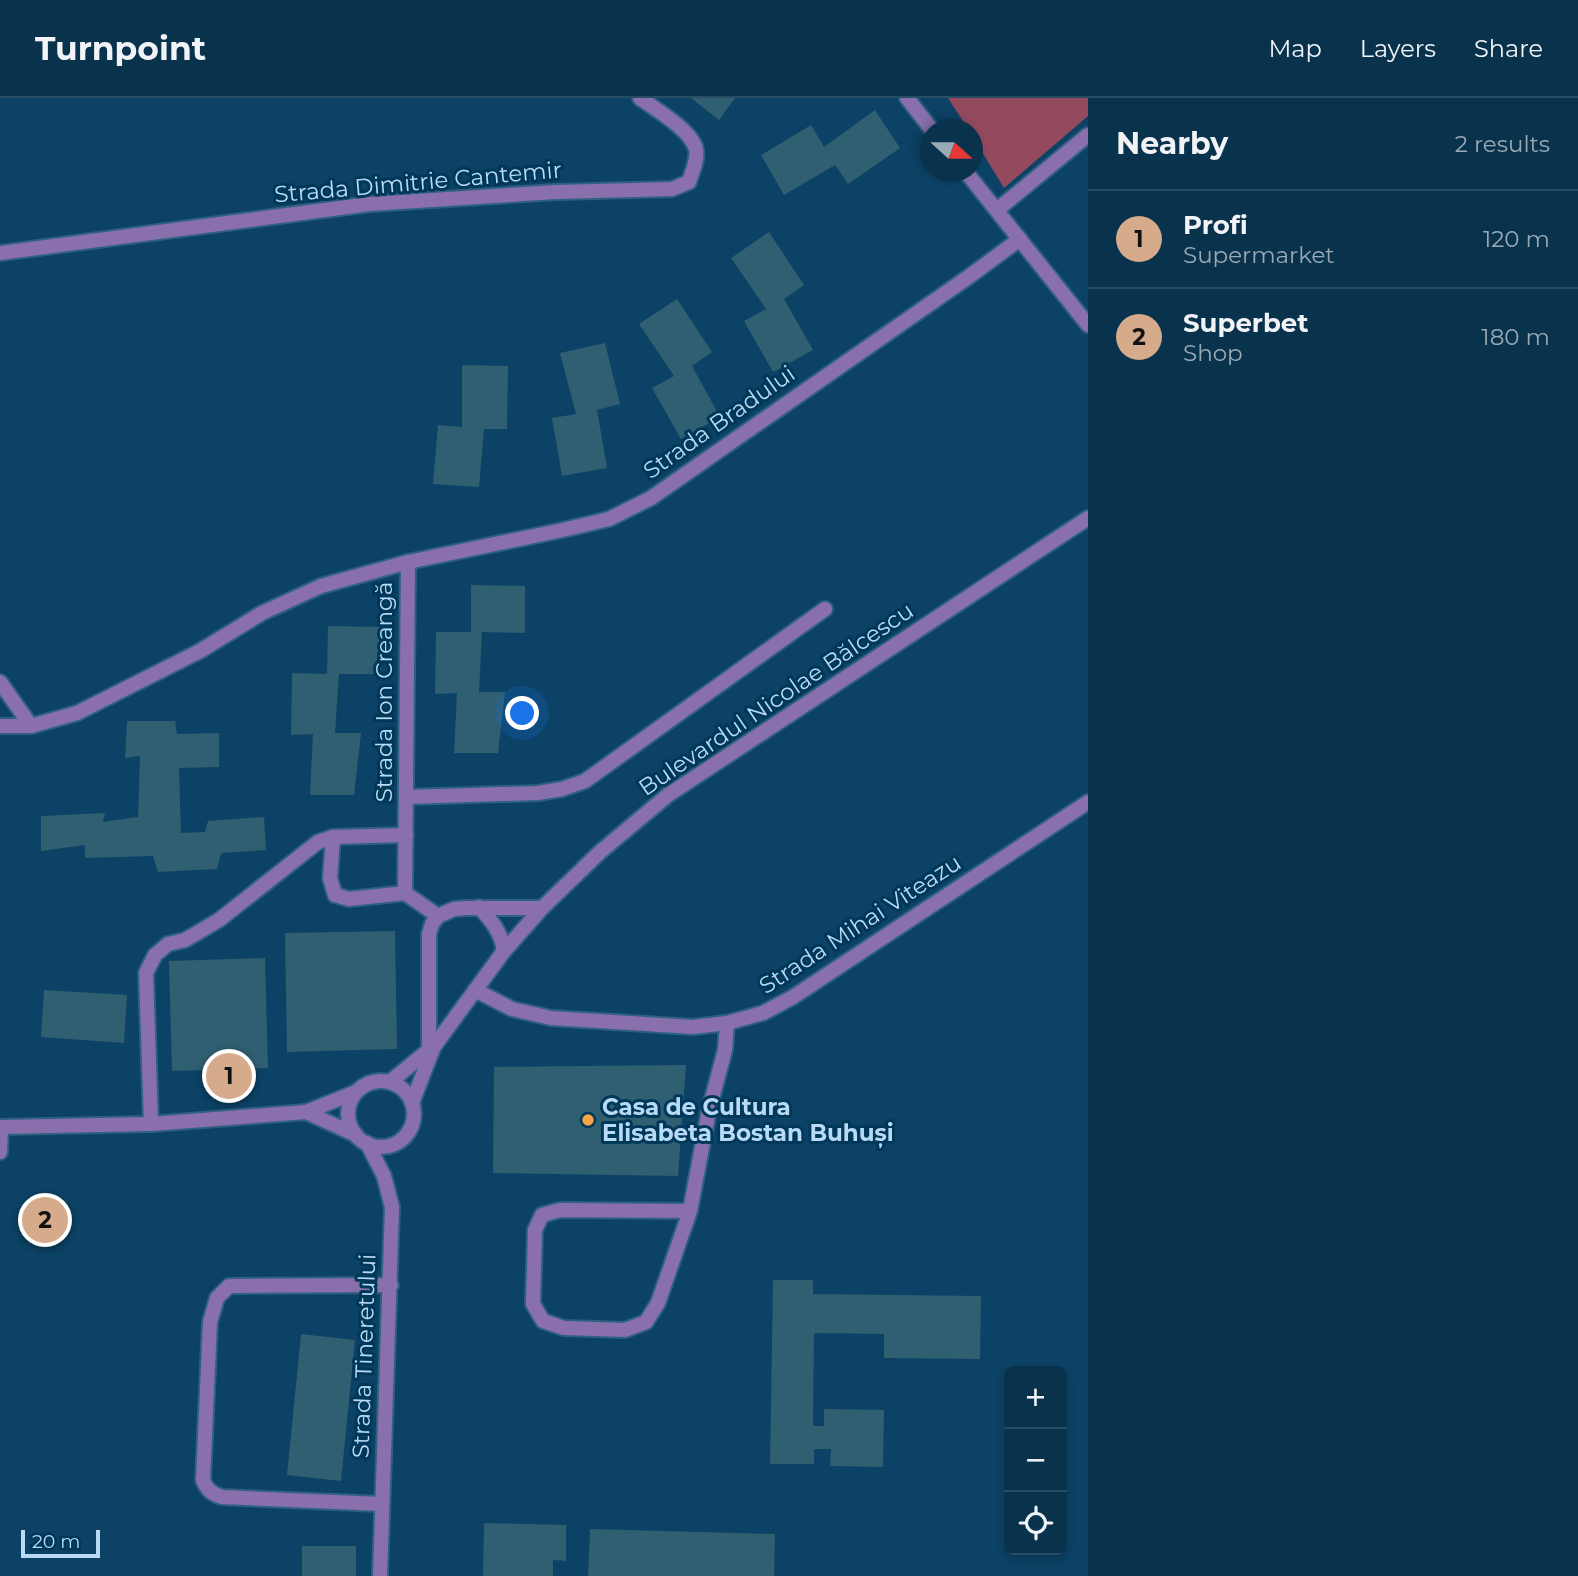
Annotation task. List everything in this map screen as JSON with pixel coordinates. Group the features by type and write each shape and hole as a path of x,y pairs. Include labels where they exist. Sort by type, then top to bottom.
{"street":[{"name":"Strada Dimitrie Cantemir","path":"0,253 370,204 556,192 672,189 689,181 695,164 696,148 687,133 640,98"},
{"path":"907,98 923,119"},
{"path":"997,210 1088,135"},
{"path":"974,182 1088,325"},
{"name":"Strada Bradului","path":"408,562 609,519 651,498 1020,239"},
{"name":"Bulevardul Nicolae Bălcescu","path":"390,1082 432,1047 504,951 542,908 600,852 668,794 1088,518"},
{"name":"Strada Ion Creangă","path":"0,726 31,726 77,713 200,651 262,613 321,586 408,562 405,894"},
{"path":"406,797 538,793 585,781 825,608"},
{"path":"0,682 31,726"},
{"name":"Strada Mihai Viteazu","path":"475,990 512,1009 551,1018 693,1027 727,1023 762,1013 793,997 1088,802"},
{"path":"151,1124 146,973 155,955 168,944 185,940 219,920 318,842 333,837 406,835"},
{"path":"333,837 330,878 335,895 349,899 405,894 438,916"},
{"path":"479,907 498,929 504,951"},
{"path":"432,1047 429,934 432,923 438,916 454,909 542,908"},
{"path":"690,1211 560,1210 542,1215 535,1230 533,1304 542,1321 564,1328 625,1330 646,1322 658,1304 690,1211 709,1110 725,1051 727,1023"},
{"name":"Bulevardul Nicolae Bălcescu","path":"412,1103 432,1047"},
{"path":"0,1152 1,1127 151,1124 306,1112 356,1092 373,1082 390,1082 401,1088 408,1094 414,1112 410,1130 404,1138 387,1146 376,1146 306,1112"},
{"path":"356,1092 348,1110 349,1120 352,1129 362,1139"},
{"name":"Strada Tineretului","path":"362,1139 384,1176 393,1207 380,1576"},
{"path":"381,1504 222,1497 210,1492 203,1480 210,1322 218,1298 229,1286 391,1285"}],"shaded area":[{"path":"948,98 1088,98 1088,116 1004,188 983,153 983,119 962,119"}],"building":[{"path":"691,98 735,98 719,120"},
{"path":"875,110 900,148 848,184 835,165 784,195 761,155 811,125 824,147"},
{"path":"769,232 804,285 784,299 813,350 773,372 744,321 766,309 731,258"},
{"path":"677,299 712,352 692,366 720,417 681,439 652,388 674,376 639,324"},
{"path":"605,343 620,404 597,410 607,468 562,476 552,418 576,414 560,353"},
{"path":"462,365 508,366 507,429 484,429 479,487 433,484 438,425 462,427"},
{"path":"471,585 525,586 525,633 482,632 479,692 505,692 498,753 454,753 457,693 435,694 436,632 471,632"},
{"path":"328,626 382,627 381,674 339,674 335,733 361,733 354,795 310,795 313,734 291,735 292,673 327,674"},
{"path":"127,721 175,721 177,734 219,733 219,767 179,768 181,833 205,832 208,821 264,817 266,850 221,853 217,869 158,872 153,856 85,858 85,845 41,851 41,816 105,813 103,822 138,817 140,756 125,758"},
{"path":"395,931 397,1049 287,1052 285,933"},
{"path":"265,958 268,1068 172,1071 169,961"},
{"path":"44,990 127,995 124,1043 41,1037"},
{"name":"Casa de Cultura Elisabeta Bostan Buhuși","path":"686,1065 678,1176 493,1173 494,1067"},
{"path":"773,1280 813,1280 813,1294 981,1296 980,1359 884,1358 884,1334 814,1333 813,1426 824,1426 824,1409 884,1410 883,1467 830,1466 831,1449 814,1449 814,1464 770,1464"},
{"path":"301,1334 355,1340 341,1481 287,1475"},
{"path":"484,1523 566,1525 566,1561 553,1560 553,1576 483,1576"},
{"path":"590,1529 775,1534 774,1576 588,1576"},
{"path":"302,1546 356,1546 356,1576 302,1576"}],"place":[{"name":"Profi","path":"229,1076"},
{"name":"Casa de Cultura Elisabeta Bostan Buhuși","path":"588,1120"},
{"name":"Superbet","path":"45,1220"}]}
